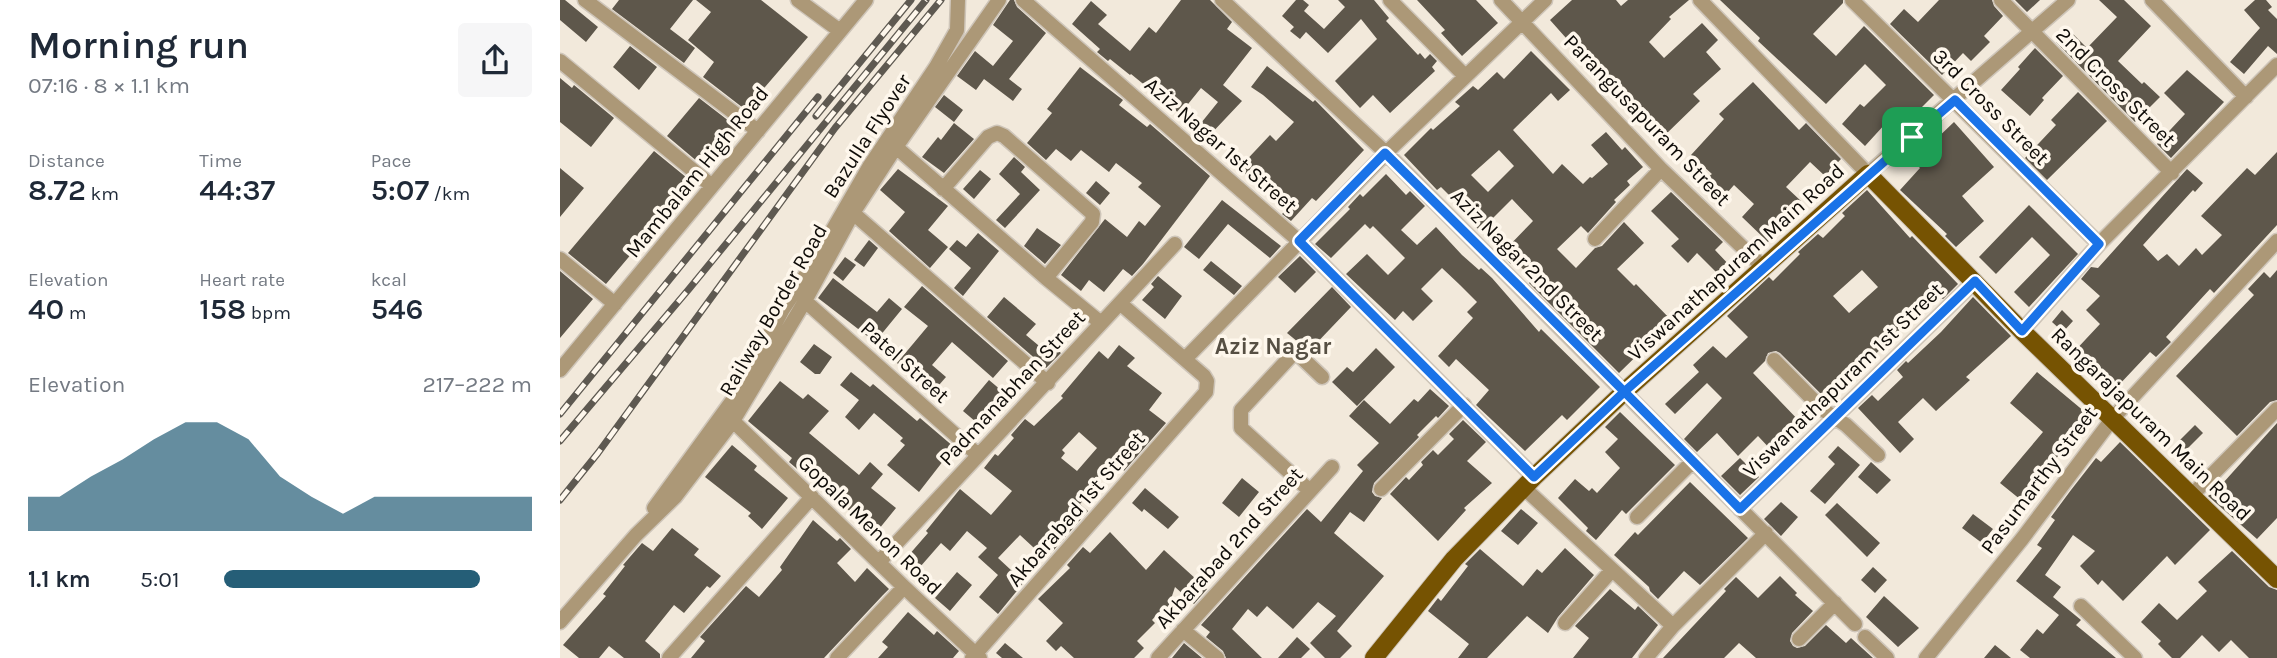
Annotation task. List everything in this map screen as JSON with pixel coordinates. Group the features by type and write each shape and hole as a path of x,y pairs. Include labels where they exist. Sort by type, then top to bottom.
{"main road":[{"name":"Viswanathapuram Main Road","path":"1374,658 1454,559 1529,482 1624,392 1868,174"},
{"name":"Rangarajapuram Main Road","path":"1868,174 2022,331 2277,579"}],"street":[{"path":"585,0 758,131"},
{"path":"798,0 840,31"},
{"name":"Mambalam High Road","path":"560,370 866,0"},
{"name":"Bazulla Flyover","path":"636,535 740,390 783,309 813,264 869,167 936,67 957,30 958,0"},
{"name":"Railway Border Road","path":"560,622 636,535 675,497 733,421 805,301 853,213 999,0"},
{"name":"Aziz Nagar 1st Street","path":"1023,0 1299,241 1464,405 1529,482 1612,570 1673,626"},
{"name":"Aziz Nagar 2nd Street","path":"1222,0 1385,153 1855,624"},
{"path":"1390,0 1464,75"},
{"name":"Parangusapuram Street","path":"1501,0 1661,169 1765,268"},
{"path":"1121,304 1185,359 1385,153 1545,0"},
{"name":"Rangarajapuram Main Road","path":"1700,0 1868,174"},
{"name":"3rd Cross Street","path":"1852,0 2099,244"},
{"name":"2nd Cross Street","path":"2001,0 2172,173"},
{"path":"1868,174 2068,0"},
{"path":"2152,0 2246,97"},
{"path":"560,61 712,186"},
{"path":"2022,331 2099,244 2277,65"},
{"path":"943,188 988,137 1001,134 1014,144 1093,214 1093,222 1046,278"},
{"path":"896,147 1101,323"},
{"path":"1595,239 1661,169"},
{"path":"853,213 1048,383"},
{"name":"Pasumarthy Street","path":"1926,658 2022,539 2113,418 2277,242"},
{"name":"Padmanabhan Street","path":"879,562 1175,244"},
{"path":"560,259 615,304"},
{"name":"Viswanathapuram 1st Street","path":"1740,509 1975,281"},
{"name":"Patel Street","path":"805,301 978,455"},
{"path":"1309,490 1241,428 1239,420 1241,410 1292,355 1299,355 1322,377"},
{"name":"Akbarabad 1st Street","path":"976,657 1203,397 1208,386 1204,376 1185,359"},
{"path":"1774,360 1834,419 1846,425 1878,455"},
{"path":"1381,489 1464,405"},
{"path":"2192,495 2277,409"},
{"name":"Gopala Menon Road","path":"733,421 976,657"},
{"path":"1637,517 1693,461"},
{"name":"Akbarabad 2nd Street","path":"1160,657 1332,467"},
{"path":"668,658 812,497"},
{"path":"1646,658 1673,626 1766,533"},
{"path":"1565,623 1612,570"},
{"path":"837,658 904,587"},
{"path":"1799,639 1835,603"},
{"path":"2081,606 2135,658"},
{"path":"1183,629 1217,658"},
{"path":"1865,637 1887,658"}],"building":[{"path":"560,0 565,0 598,27 586,42 560,20"},
{"path":"619,0 693,0 670,29 695,48 684,63 612,9"},
{"path":"696,0 761,0 808,37 753,101 758,105 751,114 703,77 714,62 688,40 711,12"},
{"path":"1010,0 1014,0 1017,7 1046,33 1009,79 1022,89 1013,101 984,79 976,90 957,76 975,51 993,66 1013,41 993,25"},
{"path":"1181,0 1210,0 1232,22 1227,29 1252,48 1223,85 1242,101 1208,137 1197,128 1218,102 1201,88 1180,114 1131,74 1097,52 1100,49 1072,24 1091,1 1107,15 1098,24 1130,51 1149,27 1156,33"},
{"path":"1296,0 1303,0 1309,5 1304,11 1324,29 1345,7 1338,0 1374,0 1389,18 1386,21 1418,55 1420,53 1425,59 1430,54 1437,61 1432,67 1435,71 1390,113 1373,95 1360,108 1335,81 1377,39 1361,19 1328,53 1306,32 1300,39 1290,31 1294,27 1282,16"},
{"path":"1417,0 1476,0 1498,23 1462,56 1441,33 1445,30"},
{"path":"1572,0 1616,0 1621,6 1628,0 1689,0 1669,17 1671,19 1649,42 1664,58 1702,23 1718,40 1706,52 1721,69 1693,94 1700,101 1663,137 1577,44 1574,47 1550,20"},
{"path":"1720,0 1843,0 1813,34 1836,56 1864,26 1934,95 1917,112 1913,108 1893,129 1886,123 1865,146 1842,124 1860,104 1864,107 1886,85 1865,64 1826,104 1758,41 1760,38"},
{"path":"1939,0 1992,0 2003,16 1984,36 1990,42 1971,61 1963,53 1942,75 1890,24 1904,9 1918,22"},
{"path":"2015,0 2040,0 2027,12"},
{"path":"2099,0 2124,0 2151,26 2118,61 2160,97 2135,122 2056,42 2068,29 2087,48 2117,17"},
{"path":"2255,0 2266,0 2272,7 2268,10 2277,19 2277,54 2268,46 2244,74 2230,62 2260,28 2244,10"},
{"path":"630,46 657,67 639,90 613,67"},
{"path":"2035,48 2063,76 2042,98 2044,100 2030,116 2001,90"},
{"path":"1531,51 1570,90 1558,101 1551,93 1513,130 1553,174 1562,164 1583,184 1592,178 1608,164 1591,145 1606,132 1622,150 1625,147 1643,167 1627,181 1630,185 1614,200 1616,202 1588,233 1581,226 1557,249 1576,268 1595,248 1602,246 1624,222 1644,243 1617,269 1634,286 1636,284 1675,324 1662,337 1659,334 1619,373 1529,283 1533,279 1514,260 1511,264 1501,254 1533,221 1512,199 1480,231 1468,218 1470,216 1441,187 1437,190 1404,155 1431,128 1433,130 1460,106 1455,102 1473,86 1478,90 1497,72 1504,79","holes":["1499,150 1514,166 1488,192 1471,175"]},
{"path":"1267,66 1313,102 1315,100 1364,150 1316,201 1312,198 1291,221 1282,214 1285,211 1239,168 1270,135 1276,141 1294,122 1251,87"},
{"path":"1080,67 1123,100 1119,105 1147,127 1150,124 1210,176 1143,264 1132,276 1123,269 1104,292 1089,280 1081,291 1061,275 1105,219 1127,237 1139,221 1145,226 1161,206 1138,187 1142,183 1116,163 1109,172 1081,150 1071,161 1056,149 1046,160 1027,143 1052,113 1047,109"},
{"path":"2187,70 2224,102 2171,158 2157,144 2185,114 2164,93"},
{"path":"560,78 572,88 574,85 614,118 591,147 560,122"},
{"path":"1753,82 1799,130 1806,123 1841,159 1825,176 1810,162 1786,187 1801,201 1783,220 1786,223 1768,242 1742,217 1754,204 1734,185 1727,193 1708,177 1712,174 1691,155 1724,119 1719,114"},
{"path":"2078,92 2107,121 2047,180 2025,158 2056,125 2051,120"},
{"path":"944,95 963,110 954,122 935,107"},
{"path":"699,98 738,128 705,168 667,136"},
{"path":"1954,122 1994,167 1962,196 1984,221 1956,247 1945,236 1947,234 1900,190 1920,168 1911,159 1929,140 1932,143"},
{"path":"954,123 974,139 944,173 922,157 938,137 941,140"},
{"path":"654,151 692,182 606,284 568,253"},
{"path":"2277,152 2277,225 2214,293 2210,289 2166,337 2171,342 2156,357 2150,352 2117,387 2091,362 2085,369 2071,355 2100,324 2086,310 2100,296 2081,279 2091,267 2098,268 2187,169 2203,183 2195,192 2193,190 2143,245 2158,261 2167,254 2179,266 2196,248 2202,255 2222,235 2201,216 2247,168 2255,175"},
{"path":"1014,157 1025,167 1021,172 1040,190 1005,228 996,220 1020,194 999,174"},
{"path":"560,168 584,188 560,217"},
{"path":"898,169 948,206 928,230 948,247 930,268 889,231 905,212 880,190"},
{"path":"980,170 991,179 974,199 963,189"},
{"path":"1386,174 1406,195 1410,191 1425,206 1401,230 1417,245 1436,227 1462,255 1492,278 1539,332 1541,329 1600,387 1567,420 1562,415 1525,451 1476,405 1489,390 1456,359 1449,367 1438,356 1473,318 1467,312 1477,302 1460,285 1442,268 1421,289 1433,301 1413,321 1403,311 1395,320 1346,274 1367,254 1388,275 1405,258 1373,226 1370,229 1365,224 1331,258 1315,244 1350,209 1348,207 1360,194 1363,197"},
{"path":"1096,181 1110,193 1100,205 1086,193"},
{"path":"1867,190 1910,238 1912,236 1958,284 1943,299 1939,296 1931,303 1928,301 1848,382 1846,380 1826,399 1780,353 1768,353 1765,361 1753,373 1803,425 1774,453 1758,436 1738,456 1717,433 1697,452 1684,439 1722,398 1707,383 1675,414 1665,404 1699,372 1693,365 1713,346 1726,358 1748,337 1727,316 1769,277 1773,281 1818,234 1823,238 1845,216 1842,213","holes":["1862,270 1878,287 1849,313 1833,296"]},
{"path":"1671,192 1723,242 1715,250 1733,269 1723,279 1697,253 1688,263 1671,246 1679,239 1651,211"},
{"path":"1222,200 1281,246 1270,258 1228,224 1199,259 1184,247"},
{"path":"2029,205 2078,254 2029,307 2014,292 2050,255 2032,237 1996,274 1979,257"},
{"path":"1037,228 1061,245 1045,264 1024,246"},
{"path":"978,233 999,251 963,296 954,288 971,268 949,249 957,240 966,247"},
{"path":"869,240 878,248 864,267 854,260"},
{"path":"1300,256 1316,272 1295,293 1278,277"},
{"path":"845,257 856,265 843,281 833,273"},
{"path":"1211,261 1242,286 1234,295 1203,270"},
{"path":"2277,270 2277,400 2270,402 2237,436 2176,376 2254,295 2248,289 2264,272 2270,278"},
{"path":"560,271 593,299 560,338"},
{"path":"1158,276 1182,296 1165,319 1142,300 1154,287 1151,284"},
{"path":"833,278 877,312 889,298 902,309 875,342 818,298"},
{"path":"922,286 1008,361 993,378 952,342 932,365 946,377 932,393 897,363 928,326 904,307"},
{"path":"1332,287 1351,307 1309,351 1287,333"},
{"path":"1004,297 1036,324 1026,335 1050,355 1055,348 1061,353 1046,368 987,317"},
{"path":"1973,297 2011,336 1966,377 1970,380 1936,411 1923,398 1898,422 1914,439 1900,453 1858,408 1872,395 1878,401 1903,377 1897,370 1941,332"},
{"path":"2062,310 2073,321 2063,332 2052,322"},
{"path":"814,344 832,357 820,374 815,374 800,362"},
{"path":"1119,345 1135,358 1127,366 1162,393 1149,410 1166,423 1124,471 1112,460 1080,504 1088,511 1046,559 1020,535 998,558 1024,582 998,614 979,597 998,575 978,557 987,548 967,531 950,551 941,543 913,575 901,564 960,489 991,515 1012,491 984,468 995,454 998,456 1014,438 1011,435 1025,419 1034,426 1063,398 1061,396 1099,351 1108,359","holes":["1079,432 1097,448 1077,471 1061,458 1065,453 1062,450"]},
{"path":"1376,348 1395,367 1357,406 1332,382 1347,367 1353,372"},
{"path":"851,372 870,387 873,384 917,421 920,418 954,447 919,492 887,465 905,445 900,441 903,438 874,413 859,430 845,417 859,400 840,385"},
{"path":"2037,372 2091,417 2021,500 2000,483 2043,432 2010,403"},
{"path":"989,380 1002,391 976,422 963,411"},
{"path":"780,381 803,399 808,394 829,411 809,433 859,475 870,462 883,474 871,488 896,508 879,529 854,508 851,512 821,489 789,462 792,458 748,421"},
{"path":"1430,389 1449,406 1417,435 1419,437 1374,483 1372,492 1382,498 1364,522 1350,512 1334,533 1384,576 1337,631 1352,646 1340,658 1325,658 1310,643 1336,616 1318,602 1293,629 1267,606 1257,617 1248,609 1232,629 1262,658 1226,658 1223,651 1206,637 1210,632 1201,625 1307,509 1321,522 1363,471 1357,465 1379,443 1349,416 1364,400 1390,424 1414,399 1418,402"},
{"path":"1620,412 1675,465 1626,514 1622,510 1596,540 1586,531 1588,528 1558,498 1575,479 1589,491 1592,488 1597,493 1620,468 1605,452 1618,439 1605,427"},
{"path":"1463,420 1486,442 1467,461 1492,483 1464,508 1466,510 1438,541 1390,494 1406,477 1409,480 1433,450 1438,455 1454,439 1449,434"},
{"path":"2277,423 2277,518 2257,539 2208,496"},
{"path":"2195,425 2203,433 2186,450 2178,442"},
{"path":"2120,442 2210,530 2175,565 2167,556 2123,601 2102,580 2098,585 2080,566 2095,551 2073,535 2045,575 2061,587 2053,597 2081,620 2076,625 2116,658 2030,658 2020,650 2037,629 2043,634 2059,615 2016,581 2042,548 2037,545 2055,520 2051,517 2071,490 2096,458 2101,462"},
{"path":"732,445 757,466 754,470 788,498 762,529 748,516 751,513 705,477"},
{"path":"1838,446 1860,465 1825,504 1810,491 1835,464 1828,457"},
{"path":"1740,458 1759,477 1740,495 1721,476"},
{"path":"1871,462 1891,480 1877,494 1858,477"},
{"path":"1242,478 1259,492 1239,517 1222,503"},
{"path":"1690,482 1748,538 1700,585 1684,571 1658,599 1649,587 1614,555 1635,532 1638,535"},
{"path":"1145,488 1179,517 1168,529 1144,509 1142,512 1132,503"},
{"path":"1781,502 1798,517 1781,536 1764,519"},
{"path":"1837,503 1880,543 1867,557 1825,515"},
{"path":"1521,509 1538,523 1518,545 1501,531"},
{"path":"1973,514 1993,529 1982,543 1962,528"},
{"path":"813,520 837,541 840,538 851,549 837,563 855,582 867,568 889,589 824,658 691,658 705,641 700,637 746,586 759,597 782,570 780,567"},
{"path":"672,528 699,549 694,555 721,576 710,588 707,586 684,613 674,605 645,641 660,654 660,658 624,658 609,646 599,658 579,658 563,645 606,596 603,594 642,543 653,551"},
{"path":"1110,532 1146,570 1164,550 1207,589 1194,604 1175,587 1168,608 1163,608 1152,620 1155,623 1137,641 1144,648 1134,658 1074,658 1061,646 1056,651 1046,641 1063,623 1038,599 1070,568 1067,565 1083,547 1090,553"},
{"path":"1565,548 1594,575 1558,617 1548,633 1527,616 1487,658 1458,658 1469,644 1428,611 1438,598 1441,601 1468,566 1465,564 1480,549 1523,586 1537,569 1542,573"},
{"path":"2232,551 2269,587 2277,590 2277,658 2249,658 2231,640 2219,652 2202,635 2180,658 2172,658 2158,644 2161,641 2141,622 2159,603 2177,620 2207,591 2198,582"},
{"path":"1873,567 1887,580 1875,593 1861,580"},
{"path":"957,572 972,585 950,611 935,598"},
{"path":"1780,576 1797,593 1795,595 1813,611 1792,633 1790,641 1793,646 1805,646 1826,625 1846,643 1851,638 1873,658 1756,658 1739,643 1724,658 1663,658 1736,577 1758,598"},
{"path":"1610,589 1635,610 1638,606 1658,625 1632,658 1573,658 1589,638 1575,626"},
{"path":"1884,596 1919,628 1898,647 1866,617"},
{"path":"908,612 934,635 937,631 959,651 953,658 878,658 888,647 882,642"},
{"path":"1297,637 1310,649 1301,658 1278,658"},
{"path":"1005,643 1023,658 1002,658 996,653"},
{"path":"1184,643 1202,658 1172,658"},
{"path":"1995,645 2011,658 1984,658"}],"railway":[{"path":"816,116 911,0"},
{"path":"560,441 689,289 926,0"},
{"path":"560,500 598,453 835,128 941,0"},
{"path":"560,414 818,97"}],"district":[{"name":"Aziz Nagar","path":"1273,346"}],"route":[{"path":"1912,137 1624,392 1534,477 1299,241 1385,153 1624,392 1693,461 1740,509 1975,281 2022,331 2099,244 1955,100 1912,137"}]}
